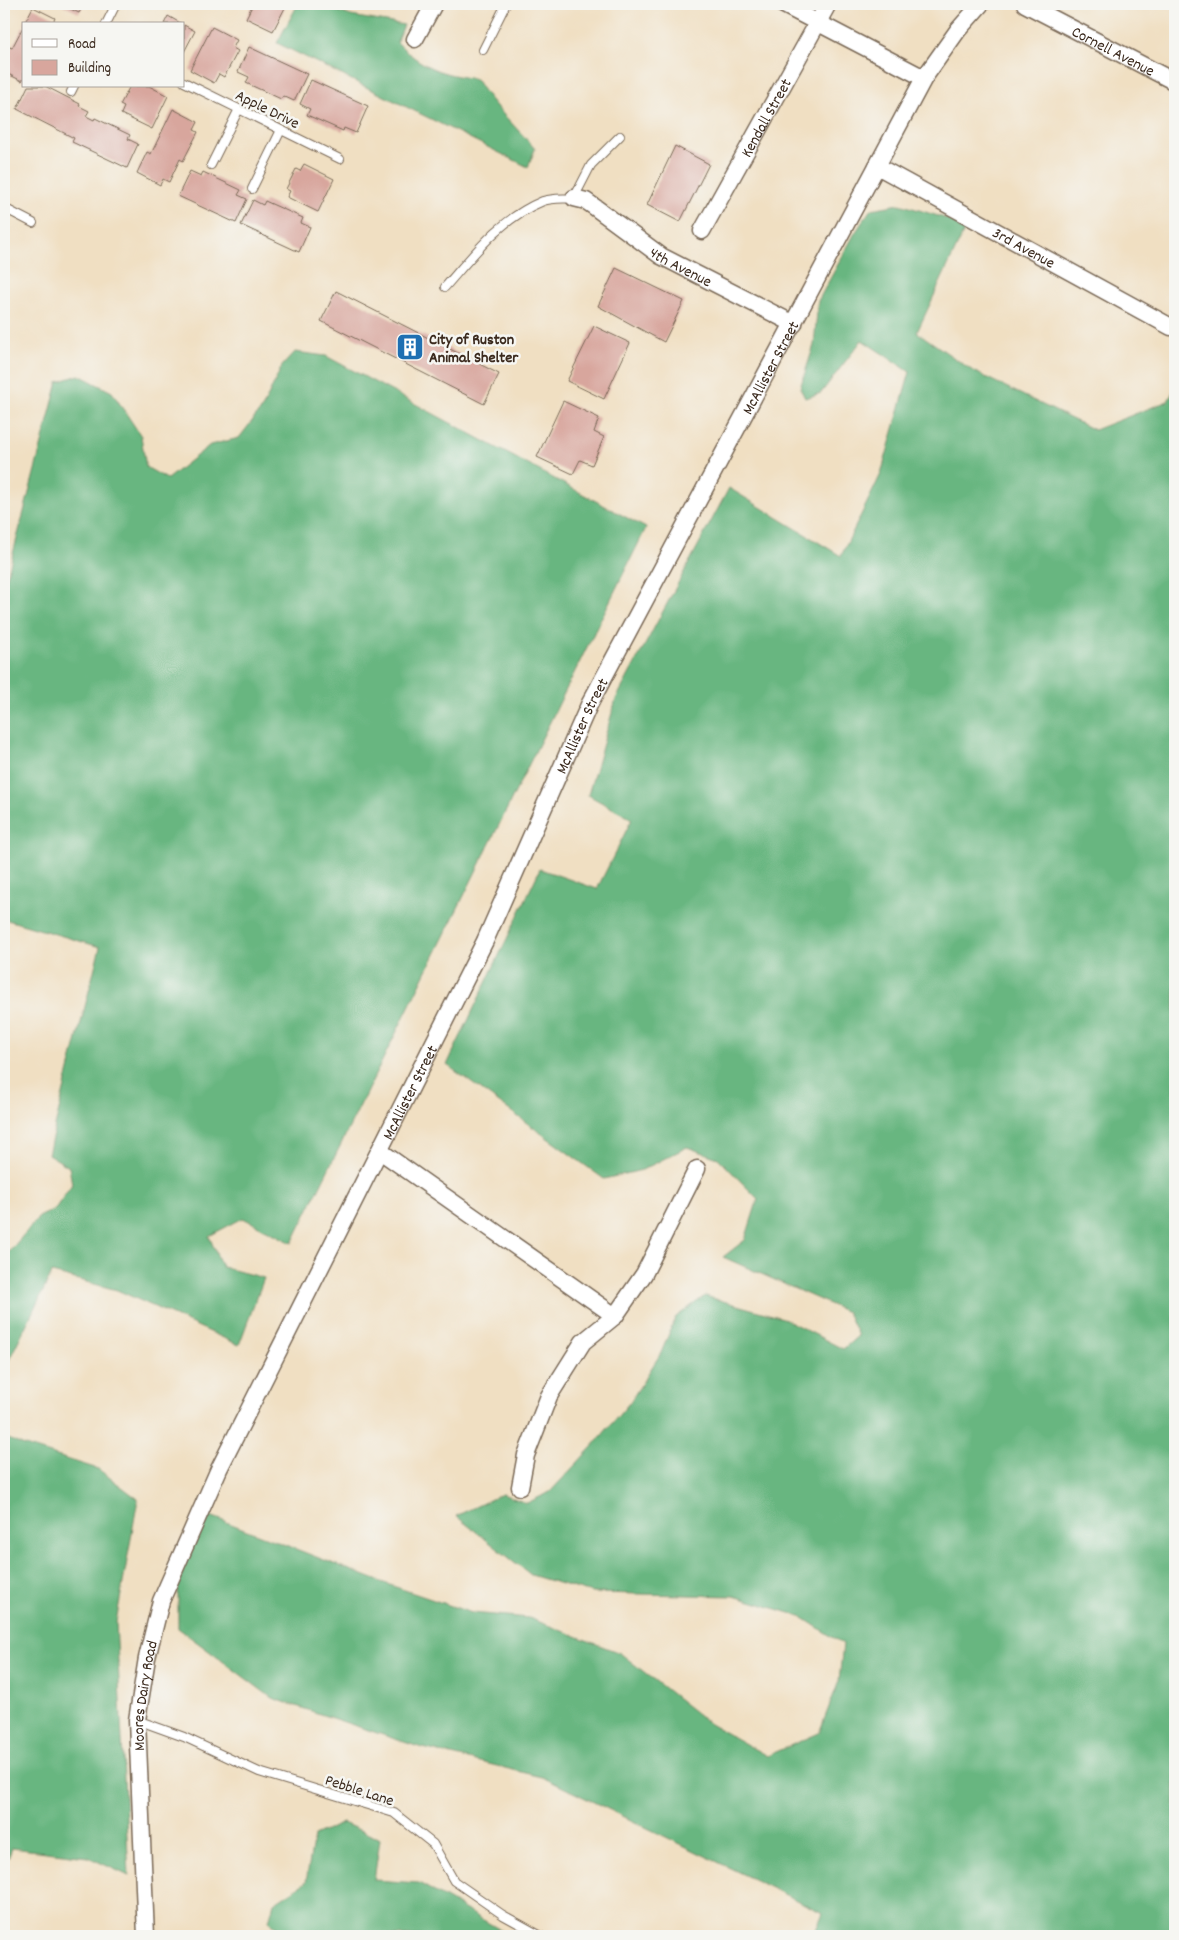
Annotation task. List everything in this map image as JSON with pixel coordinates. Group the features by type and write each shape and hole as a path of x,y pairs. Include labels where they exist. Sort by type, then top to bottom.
{"street":[{"path":"415,39 434,4"},
{"path":"782,4 924,78"},
{"name":"Kendall Street","path":"702,231 828,4"},
{"name":"McAllister Street","path":"219,1469 485,941 589,705 924,78 958,30 981,4"},
{"name":"Cornell Avenue","path":"1025,4 1175,82"},
{"name":"3rd Avenue","path":"877,166 1171,327"},
{"name":"4th Avenue","path":"574,198 586,201 661,256 794,324"},
{"path":"380,1151 615,1316"},
{"path":"520,1487 526,1455 549,1396 583,1342 615,1316 644,1274 696,1168"},
{"name":"Moores Dairy Road","path":"146,1936 137,1720 147,1658 161,1601 219,1469"}],"lane":[{"path":"107,22 116,4"},
{"path":"483,50 506,4"},
{"name":"Apple Drive","path":"185,82 340,159"},
{"path":"211,165 239,109"},
{"path":"252,189 281,130"},
{"path":"445,287 495,232 511,218 545,200 574,198 590,165 620,136"},
{"path":"4,208 33,223"},
{"name":"Pebble Lane","path":"137,1720 184,1737 259,1772 394,1813 432,1844 454,1881 503,1915 541,1936"}],"green space":[{"path":"298,4 319,4 351,16 404,25 397,42 415,58 442,72 476,79 496,107 535,149 528,167 277,43"},
{"path":"900,204 967,225 917,332 973,371 1094,430 1168,401 1175,388 1175,1936 813,1936 823,1913 542,1777 419,1747 272,1698 178,1628 178,1577 208,1515 381,1582 472,1613 529,1618 620,1653 710,1724 767,1756 819,1733 839,1681 843,1644 800,1616 734,1596 592,1593 531,1575 456,1516 502,1494 527,1503 550,1492 630,1402 661,1353 676,1317 705,1296 783,1318 843,1349 858,1336 847,1312 723,1257 745,1240 758,1199 718,1158 687,1147 642,1170 604,1179 447,1065 540,869 597,889 632,819 588,795 616,699 729,488 841,556 881,474 910,372 862,340 821,393 805,398 800,388 814,345 818,301 855,233 871,209"},
{"path":"295,352 326,356 646,528 292,1243 243,1218 209,1236 222,1267 264,1278 239,1345 117,1290 52,1273 4,1370 4,1262 8,1253 39,1217 55,1209 72,1184 69,1167 48,1154 100,947 4,919 4,588 58,382 79,375 112,392 141,436 146,467 167,479 210,445 239,438 263,407 282,366"},
{"path":"4,1437 22,1445 98,1469 138,1499 116,1622 129,1876 88,1857 12,1848 4,1869"},
{"path":"343,1823 380,1839 374,1880 419,1883 511,1936 289,1936 269,1921 274,1903 306,1882 314,1836"}],"building":[{"path":"60,4 84,4 79,13"},
{"path":"253,4 287,4 273,31 246,18"},
{"path":"33,7 55,18 53,22 25,22"},
{"path":"168,16 178,22 165,22"},
{"path":"185,26 195,31 185,50"},
{"path":"212,27 237,40 233,48 238,51 224,77 219,74 214,83 190,70"},
{"path":"22,29 22,81 4,72 4,52 7,46 12,48"},
{"path":"249,47 307,74 294,101 283,96 281,99 246,83 249,77 238,72"},
{"path":"311,80 368,106 356,133 344,128 343,131 307,115 310,109 300,104"},
{"path":"27,88 49,88 80,104 79,106 89,111 86,116 94,120 95,118 130,135 128,139 138,144 127,168 72,142 74,138 17,109"},
{"path":"129,88 153,88 168,96 152,129 121,114 124,107 120,105"},
{"path":"173,109 198,122 194,130 198,132 183,161 180,159 169,182 163,179 160,185 137,173 147,152 151,154"},
{"path":"675,146 709,164 680,222 647,205"},
{"path":"304,164 334,179 318,212 287,197 290,191 286,189 296,169 300,171"},
{"path":"190,171 201,176 203,172 241,190 238,195 247,199 236,223 178,196"},
{"path":"253,200 263,205 265,201 303,218 301,223 310,227 299,252 241,225"},
{"path":"616,268 684,301 664,342 598,306"},
{"name":"City of Ruston Animal Shelter","path":"336,291 499,374 484,404 321,321"},
{"path":"594,326 630,343 604,399 567,381"},
{"path":"563,401 599,418 594,432 604,437 592,465 580,460 573,474 537,457"}],"place":[{"name":"City of Ruston Animal Shelter","path":"410,347"}]}
